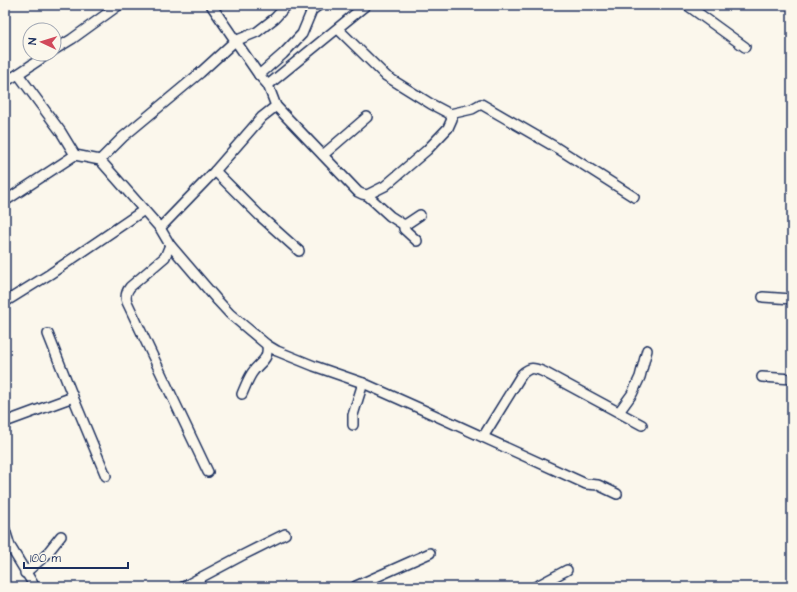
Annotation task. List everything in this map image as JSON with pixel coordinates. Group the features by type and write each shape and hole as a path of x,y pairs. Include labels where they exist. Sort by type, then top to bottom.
{"street":[{"path":"62,45 119,5"},
{"path":"211,5 259,75 268,85 276,106 358,192 367,195 390,216 404,225 404,229 417,241"},
{"path":"100,160 123,137 200,73 235,40 257,32 275,18 287,5"},
{"path":"259,75 283,54 302,34 312,10 319,5"},
{"path":"268,85 366,5"},
{"path":"687,5 745,47"},
{"path":"338,28 386,76 431,104 450,114 472,109 480,104 557,148 634,197"},
{"path":"5,82 36,62"},
{"path":"18,74 61,132 75,155"},
{"path":"160,228 215,172 262,117 276,106"},
{"path":"367,195 385,186 427,150 448,128 452,119 450,114"},
{"path":"323,155 367,117"},
{"path":"5,201 75,155 100,160 160,228 170,245 230,314 267,345 277,351 314,366 363,383 483,436 586,484 598,485 617,494"},
{"path":"215,172 260,216 299,251"},
{"path":"5,302 50,274 144,210"},
{"path":"404,225 420,215"},
{"path":"170,245 164,256 130,287 127,291 127,302 208,472"},
{"path":"763,297 792,299"},
{"path":"48,334 106,476"},
{"path":"242,394 251,374 266,357 268,352 267,345"},
{"path":"619,412 632,394 640,377 647,350"},
{"path":"483,436 522,374 528,369 534,368 642,425"},
{"path":"762,377 792,378"},
{"path":"353,425 353,416 363,383"},
{"path":"5,422 73,397"},
{"path":"5,530 10,546 25,573 35,587"},
{"path":"183,587 285,534"},
{"path":"25,573 45,556 61,536"},
{"path":"355,587 430,553"},
{"path":"535,587 567,570"}]}
